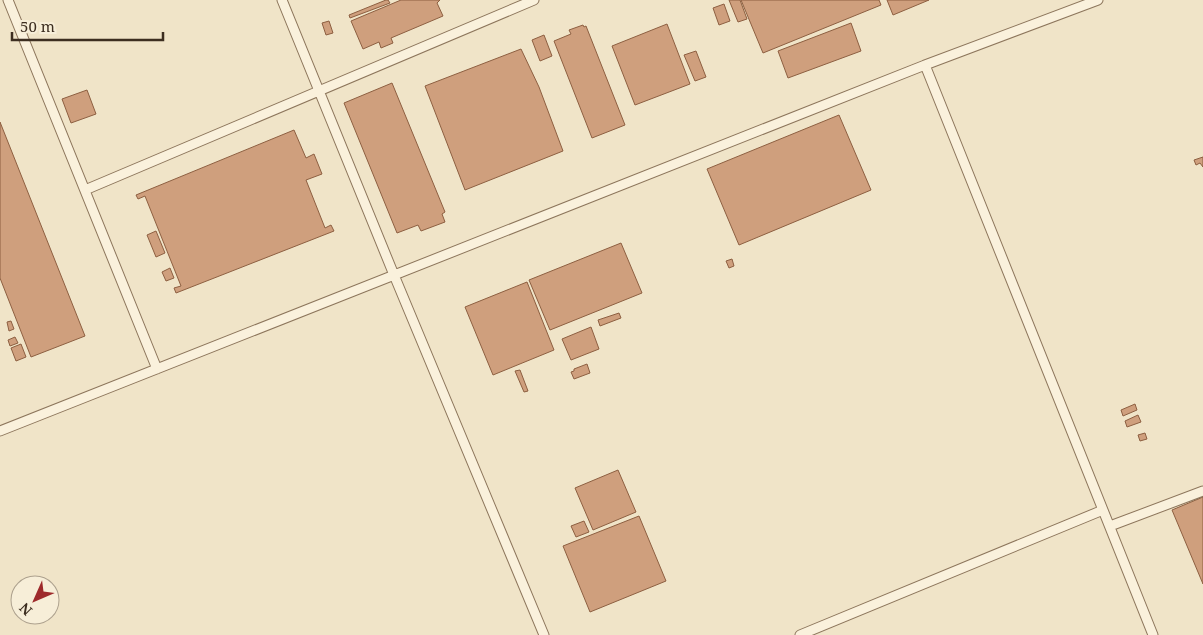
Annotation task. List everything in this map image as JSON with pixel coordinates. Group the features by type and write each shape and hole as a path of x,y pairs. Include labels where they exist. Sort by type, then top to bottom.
{"lane":[{"path":"8,0 157,369"},
{"path":"282,0 544,635"},
{"path":"85,190 534,0"},
{"path":"0,431 926,65 1098,0"},
{"path":"926,65 1153,635"},
{"path":"1110,526 1203,491"},
{"path":"800,635 1103,510"}],"building":[{"path":"386,0 390,3 350,18 349,15"},
{"path":"401,0 440,0 437,3 443,16 391,38 393,43 381,48 379,42 363,49 351,21"},
{"path":"729,0 740,0 747,19 738,22"},
{"path":"741,0 879,0 881,5 763,53"},
{"path":"887,0 929,0 893,15"},
{"path":"724,4 730,21 719,25 713,8"},
{"path":"329,21 333,33 326,35 322,23"},
{"path":"851,23 861,51 788,78 778,51"},
{"path":"667,24 690,84 635,105 612,46"},
{"path":"583,25 584,27 586,26 625,125 592,138 554,41 571,34 569,30"},
{"path":"544,35 552,56 540,61 532,40"},
{"path":"521,49 539,87 563,151 465,190 425,86"},
{"path":"696,51 706,77 695,81 684,55"},
{"path":"392,83 445,212 442,214 445,222 421,231 418,225 397,233 344,103"},
{"path":"87,90 96,114 71,123 62,99"},
{"path":"839,115 871,190 739,245 707,169"},
{"path":"0,122 85,336 31,357 0,278"},
{"path":"294,130 306,158 314,154 322,174 306,180 325,228 331,225 334,231 176,293 174,288 181,286 145,196 138,199 136,195"},
{"path":"1203,157 1203,167 1200,163 1196,165 1194,160"},
{"path":"156,231 165,253 156,257 147,235"},
{"path":"621,243 642,293 550,330 529,280"},
{"path":"732,259 734,266 729,268 726,261"},
{"path":"170,268 174,278 166,281 162,272"},
{"path":"527,282 554,350 493,375 465,307"},
{"path":"619,313 621,318 600,326 598,320"},
{"path":"11,321 14,329 9,331 7,322"},
{"path":"591,327 599,349 571,360 562,339"},
{"path":"15,337 18,343 10,346 8,340"},
{"path":"21,344 26,357 16,361 11,348"},
{"path":"587,364 590,373 574,379 571,372"},
{"path":"520,370 528,391 524,392 515,371"},
{"path":"1135,404 1137,410 1123,416 1121,410"},
{"path":"1138,415 1141,422 1127,427 1125,421"},
{"path":"1145,433 1147,439 1140,441 1138,435"},
{"path":"618,470 636,512 593,530 575,488"},
{"path":"1203,497 1203,584 1172,510"},
{"path":"639,516 666,581 590,612 563,546"},
{"path":"584,521 589,532 576,537 571,526"}]}
